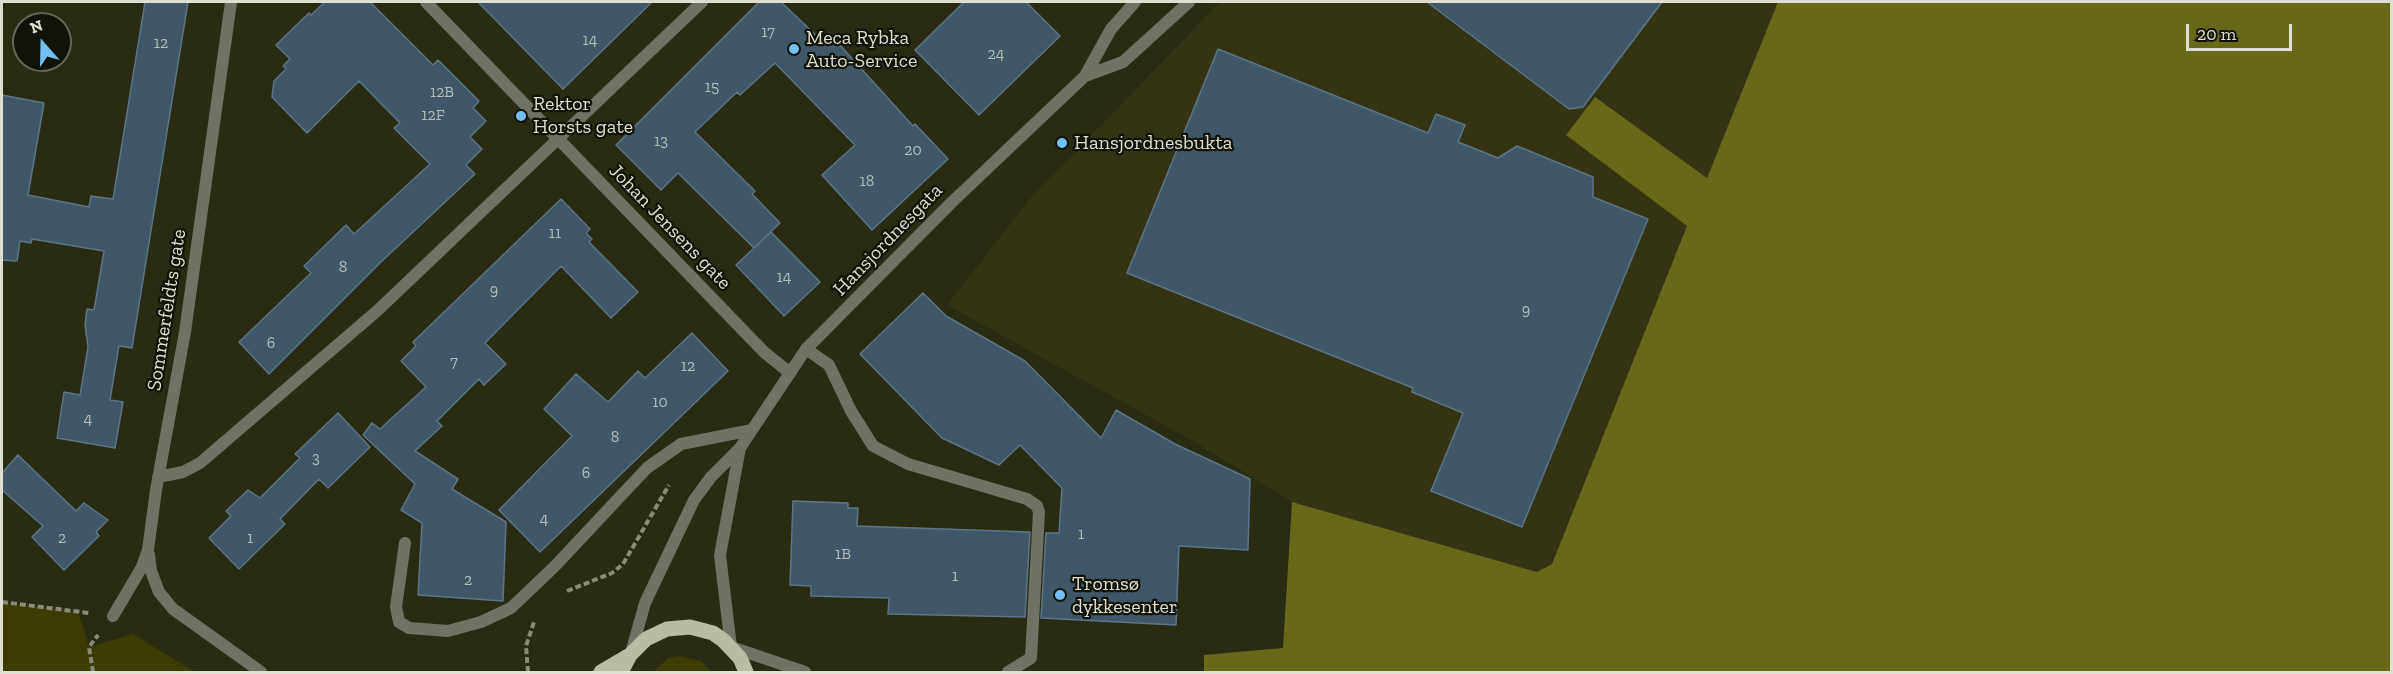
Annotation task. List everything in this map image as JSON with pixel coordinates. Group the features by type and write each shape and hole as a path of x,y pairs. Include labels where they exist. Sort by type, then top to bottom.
{"main road":[{"path":"601,672 630,655 646,639 667,629 679,627 702,629 732,647 746,672"},
{"path":"621,672 630,655"}],"street":[{"name":"Sommerfeldts gate","path":"114,616 142,567 148,550 158,477 187,320 231,2"},
{"name":"Johan Jensens gate","path":"426,2 764,352 790,373"},
{"path":"158,477 183,472 200,463 377,310 702,2"},
{"name":"Hansjordnesgata","path":"630,655 645,603 694,500 711,477 740,448 806,349 952,202 1085,76 1111,29 1135,2"},
{"name":"Hansjordnesgata","path":"1085,76 1123,62 1189,2"},
{"path":"806,349 829,365 851,411 873,446 908,464 1027,499 1037,506 1039,512 1031,658 1008,672"},
{"path":"405,543 396,607 399,622 409,628 448,631 481,622 511,608 555,566 647,468 681,444 752,430"},
{"name":"Hansjordnesgata","path":"732,647 720,555 740,448"},
{"path":"148,550 151,571 159,592 173,609 261,672"},
{"path":"732,647 805,672"}],"path":[{"path":"563,592 589,584 612,573 623,564 636,546 671,480 681,444"},
{"path":"2,602 114,616"},
{"path":"528,672 526,646 537,614"},
{"path":"93,672 89,648 114,616"}],"shaded area":[{"path":"1220,2 1778,2 1707,178 1595,97 1566,135 1687,226 1552,564 1537,572 1292,502 1193,441 947,305 1029,200"},
{"path":"1778,2 2391,2 2391,672 1204,672 1204,655 1283,648 1292,502 1537,572 1552,564 1687,226 1566,135 1595,97 1707,178"},
{"path":"2,602 78,612 89,647 133,634 195,672 2,672"},
{"path":"679,656 701,661 712,672 653,672 668,658"}],"building":[{"path":"145,2 188,2 132,348 119,346 110,400 123,402 115,448 57,438 64,392 80,395 88,347 85,325 87,309 94,310 104,251 32,239 31,243 20,241 17,261 2,260 2,95 44,103 28,195 89,207 91,196 113,199"},
{"path":"325,2 370,2 433,65 438,60 479,101 473,108 486,121 470,137 482,149 466,165 475,174 381,262 269,374 239,342 311,273 304,266 346,225 354,234 430,164 394,128 400,123 359,81 307,133 272,97 274,81 286,69 283,66 290,59 276,45 309,13 311,15"},
{"path":"478,2 652,2 563,89"},
{"path":"759,2 781,2 821,40 829,33 913,126 915,124 948,159 872,230 822,175 855,145 775,63 740,95 737,92 695,132 755,191 752,194 780,223 754,248 678,173 661,190 616,145"},
{"path":"964,2 1026,2 1060,36 979,115 915,50"},
{"path":"1427,2 1662,2 1583,107 1569,109"},
{"path":"1218,49 1428,133 1436,114 1465,125 1458,142 1498,158 1517,146 1593,177 1593,197 1648,219 1522,527 1431,491 1463,413 1412,392 1413,388 1127,273"},
{"path":"561,199 590,229 586,233 592,239 589,242 638,292 611,318 561,266 485,343 506,364 484,385 479,379 437,421 442,426 415,451 458,479 452,489 506,522 503,601 418,595 422,523 401,510 415,484 363,435 372,423 380,429 426,387 401,361 416,346 413,342"},
{"path":"771,232 820,282 784,316 736,265"},
{"path":"923,293 946,316 1025,361 1101,438 1116,410 1175,444 1250,479 1248,550 1179,546 1176,625 1041,618 1046,533 1059,533 1062,488 1020,445 999,465 942,438 860,354"},
{"path":"692,333 728,371 540,552 499,510 572,436 544,409 576,374 608,402 638,371 645,378"},
{"path":"338,413 370,447 328,488 319,479 280,519 285,524 239,569 209,538 231,516 226,511 248,490 260,498 300,458 295,454"},
{"path":"18,455 76,511 84,503 108,520 96,532 99,536 64,570 32,537 43,526 2,490 2,473"},
{"path":"793,501 848,503 848,508 858,508 857,526 1030,532 1025,617 888,614 889,598 811,596 811,586 790,585"}],"place":[{"name":"Meca Rybka Auto-Service","path":"794,49"},
{"name":"Rektor Horsts gate","path":"521,116"},
{"name":"Hansjordnesbukta","path":"1062,143"},
{"name":"Tromsø dykkesenter","path":"1060,595"}]}
